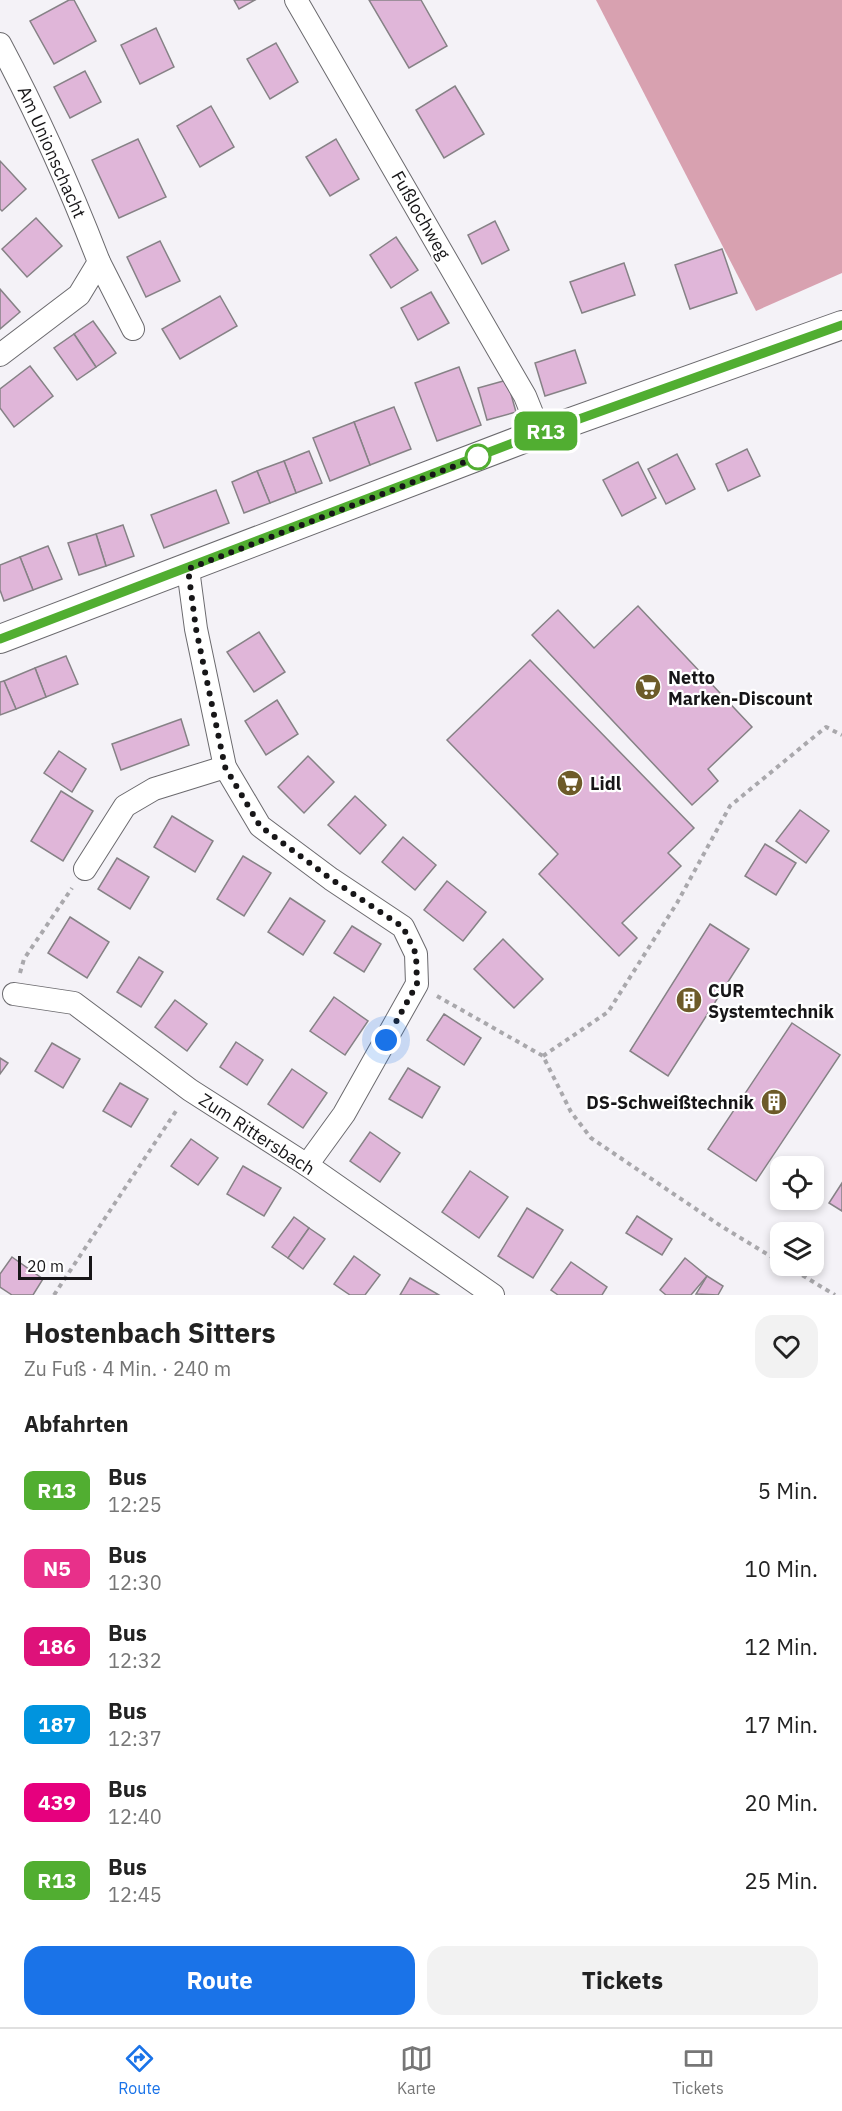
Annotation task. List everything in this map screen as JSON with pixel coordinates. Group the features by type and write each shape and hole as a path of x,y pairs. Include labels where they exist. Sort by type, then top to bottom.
{"street":[{"name":"Fußlochweg","path":"296,0 507,364 525,396 540,433"},
{"name":"Am Unionschacht","path":"0,44 27,94 74,196 99,262 133,329"},
{"path":"0,355 79,295 99,262"},
{"path":"0,639 540,433 842,325"},
{"path":"188,569 196,629 225,767 260,826 331,879 403,927 416,954 417,984 344,1114 307,1165"},
{"path":"85,869 125,806 154,789 225,767"},
{"name":"Zum Rittersbach","path":"14,994 74,1003 190,1090 307,1165 493,1295"}],"path":[{"path":"543,1056 608,1012 677,903 730,806 826,727 842,735"},
{"path":"14,994 24,959 85,869"},
{"path":"417,984 543,1056 571,1112 591,1138 721,1226 770,1256"},
{"path":"54,1295 190,1090"},
{"path":"803,1276 834,1295"}],"shaded area":[{"path":"596,0 842,0 842,273 756,311"}],"building":[{"path":"69,0 74,0 96,41 54,64 30,21"},
{"path":"234,0 255,0 239,9"},
{"path":"369,0 421,0 447,46 409,68"},
{"path":"156,28 174,67 140,84 121,45"},
{"path":"276,43 298,82 270,99 247,59"},
{"path":"85,71 101,102 70,118 54,87"},
{"path":"455,86 484,134 444,158 416,110"},
{"path":"211,106 234,147 200,167 177,126"},
{"path":"138,139 166,197 119,218 92,160"},
{"path":"336,139 359,179 330,196 306,157"},
{"path":"0,161 26,189 2,211 0,209"},
{"path":"36,218 62,246 27,277 2,249"},
{"path":"495,221 509,250 482,264 468,235"},
{"path":"396,237 418,270 391,288 370,255"},
{"path":"160,241 180,281 146,297 127,257"},
{"path":"722,249 737,293 690,309 675,265"},
{"path":"624,263 635,295 582,313 570,282"},
{"path":"0,289 20,312 0,329"},
{"path":"431,292 449,323 418,340 401,308"},
{"path":"220,296 237,326 180,359 162,329"},
{"path":"93,321 116,353 96,367 74,334"},
{"path":"74,334 96,367 77,380 54,348"},
{"path":"575,350 586,383 545,396 535,363"},
{"path":"30,366 53,396 14,427 0,408 0,389"},
{"path":"459,367 481,425 437,441 415,383"},
{"path":"507,380 516,412 487,420 478,388"},
{"path":"394,407 411,449 370,465 354,422"},
{"path":"354,422 370,465 330,481 313,438"},
{"path":"747,449 760,476 728,491 716,464"},
{"path":"309,451 322,483 296,493 284,461"},
{"path":"677,454 695,489 666,504 648,469"},
{"path":"284,461 296,493 270,503 257,471"},
{"path":"638,462 656,498 622,516 603,480"},
{"path":"257,471 270,503 244,513 232,482"},
{"path":"216,490 229,523 164,548 151,515"},
{"path":"123,525 134,556 106,566 96,534"},
{"path":"96,534 106,566 79,575 68,543"},
{"path":"48,546 62,579 33,590 20,557"},
{"path":"20,557 33,590 4,601 0,590 0,565"},
{"name":"Netto Marken-Discount","path":"638,606 752,727 708,769 718,781 692,805 532,635 558,610 594,648"},
{"path":"259,632 285,672 254,692 227,652"},
{"path":"66,656 78,684 46,697 35,668"},
{"name":"Lidl","path":"530,660 694,828 668,853 681,866 622,923 637,938 619,956 539,874 558,854 447,740"},
{"path":"35,668 46,697 16,709 4,681"},
{"path":"4,681 16,709 0,715 0,682"},
{"path":"277,700 298,734 266,755 245,721"},
{"path":"181,719 189,745 121,770 112,744"},
{"path":"59,751 86,769 72,792 44,773"},
{"path":"308,756 334,782 304,813 278,787"},
{"path":"61,791 93,811 63,861 31,841"},
{"path":"355,796 386,825 360,854 328,825"},
{"path":"800,810 829,831 806,863 776,841"},
{"path":"172,816 213,841 195,872 154,847"},
{"path":"403,837 436,865 415,890 382,862"},
{"path":"765,844 796,863 776,895 745,876"},
{"path":"243,856 271,873 244,916 217,899"},
{"path":"117,858 149,877 130,909 98,889"},
{"path":"447,881 486,912 463,941 424,910"},
{"path":"290,898 325,921 303,955 268,932"},
{"path":"70,917 109,942 87,978 48,953"},
{"name":"CUR Systemtechnik","path":"710,924 749,949 668,1076 630,1051"},
{"path":"352,926 381,944 364,972 334,953"},
{"path":"503,939 543,979 514,1008 474,969"},
{"path":"139,957 163,972 141,1007 117,992"},
{"path":"334,997 368,1021 345,1055 310,1031"},
{"path":"175,1000 207,1024 187,1051 155,1027"},
{"path":"444,1014 481,1038 464,1065 427,1040"},
{"name":"DS-Schweißtechnik","path":"792,1023 840,1055 773,1156 770,1156 770,1160 756,1181 708,1149"},
{"path":"236,1042 263,1060 247,1085 220,1067"},
{"path":"52,1043 80,1059 63,1088 35,1071"},
{"path":"0,1058 8,1063 0,1074"},
{"path":"408,1068 440,1087 422,1118 389,1099"},
{"path":"292,1069 327,1093 303,1128 268,1104"},
{"path":"120,1083 148,1099 131,1127 103,1111"},
{"path":"370,1132 400,1153 380,1182 350,1161"},
{"path":"191,1139 218,1158 198,1185 171,1166"},
{"path":"243,1166 281,1188 264,1216 227,1194"},
{"path":"470,1171 508,1197 479,1238 442,1212"},
{"path":"842,1183 842,1211 829,1203"},
{"path":"527,1208 563,1230 533,1278 498,1256"},
{"path":"637,1216 672,1239 662,1255 626,1233"},
{"path":"294,1217 309,1228 288,1258 272,1247"},
{"path":"309,1228 325,1239 303,1269 288,1258"},
{"path":"354,1256 380,1275 365,1295 350,1295 334,1284"},
{"path":"12,1257 43,1279 33,1295 12,1295 0,1287 0,1274"},
{"path":"685,1258 707,1276 691,1295 666,1295 660,1290"},
{"path":"571,1262 607,1287 602,1295 558,1295 551,1290"},
{"path":"707,1276 723,1286 718,1295 696,1294"},
{"path":"410,1278 439,1295 400,1295"}],"bus line":[{"name":"R13","path":"0,639 526,438 842,325"}],"place":[{"name":"Netto Marken-Discount","path":"648,687"},
{"name":"Lidl","path":"570,783"},
{"name":"CUR Systemtechnik","path":"689,1000"},
{"name":"DS-Schweißtechnik","path":"774,1102"}],"route":[{"path":"386,1040 417,984 416,954 403,927 331,879 260,826 225,767 196,629 188,569 478,457"}]}
